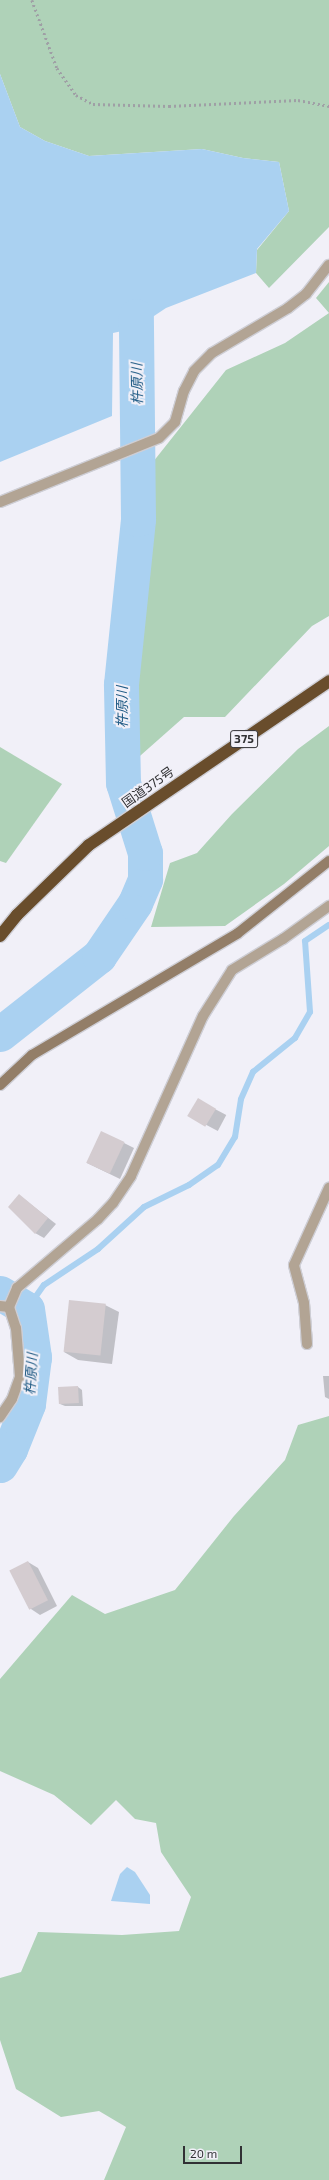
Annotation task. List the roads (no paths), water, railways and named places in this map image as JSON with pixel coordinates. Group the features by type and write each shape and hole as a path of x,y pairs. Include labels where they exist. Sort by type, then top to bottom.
{"highway":[{"name":"国道375号","path":"0,936 17,915 89,845 329,681"}],"street":[{"path":"0,502 159,438 175,422 184,391 194,371 212,353 288,308 306,294 329,265"},
{"path":"0,1085 32,1055 238,933 329,861"},
{"path":"0,1417 12,1399 20,1378 16,1328 4,1306 17,1288 98,1219 113,1203 131,1176 203,1016 232,970 283,939 329,906"},
{"path":"307,1344 304,1302 294,1265 329,1188"}],"water":[{"path":"0,74 20,127 45,141 89,156 202,149 243,158 279,162 289,211 257,249 256,273 166,308 136,328 113,333 112,416 0,462"},
{"path":"127,1867 135,1872 150,1895 150,1904 111,1901 120,1874"}],"waterway":[{"name":"杵原川","path":"0,1034 99,956 135,903 145,879 145,853 123,783 121,684 138,519 136,316"},
{"path":"27,1309 44,1285 98,1249 144,1207 189,1185 218,1165 235,1137 241,1099 253,1072 295,1038 310,1012 305,941 329,925"},
{"name":"杵原川","path":"0,1293 27,1309 34,1357 28,1404 10,1449 0,1465"}]}
